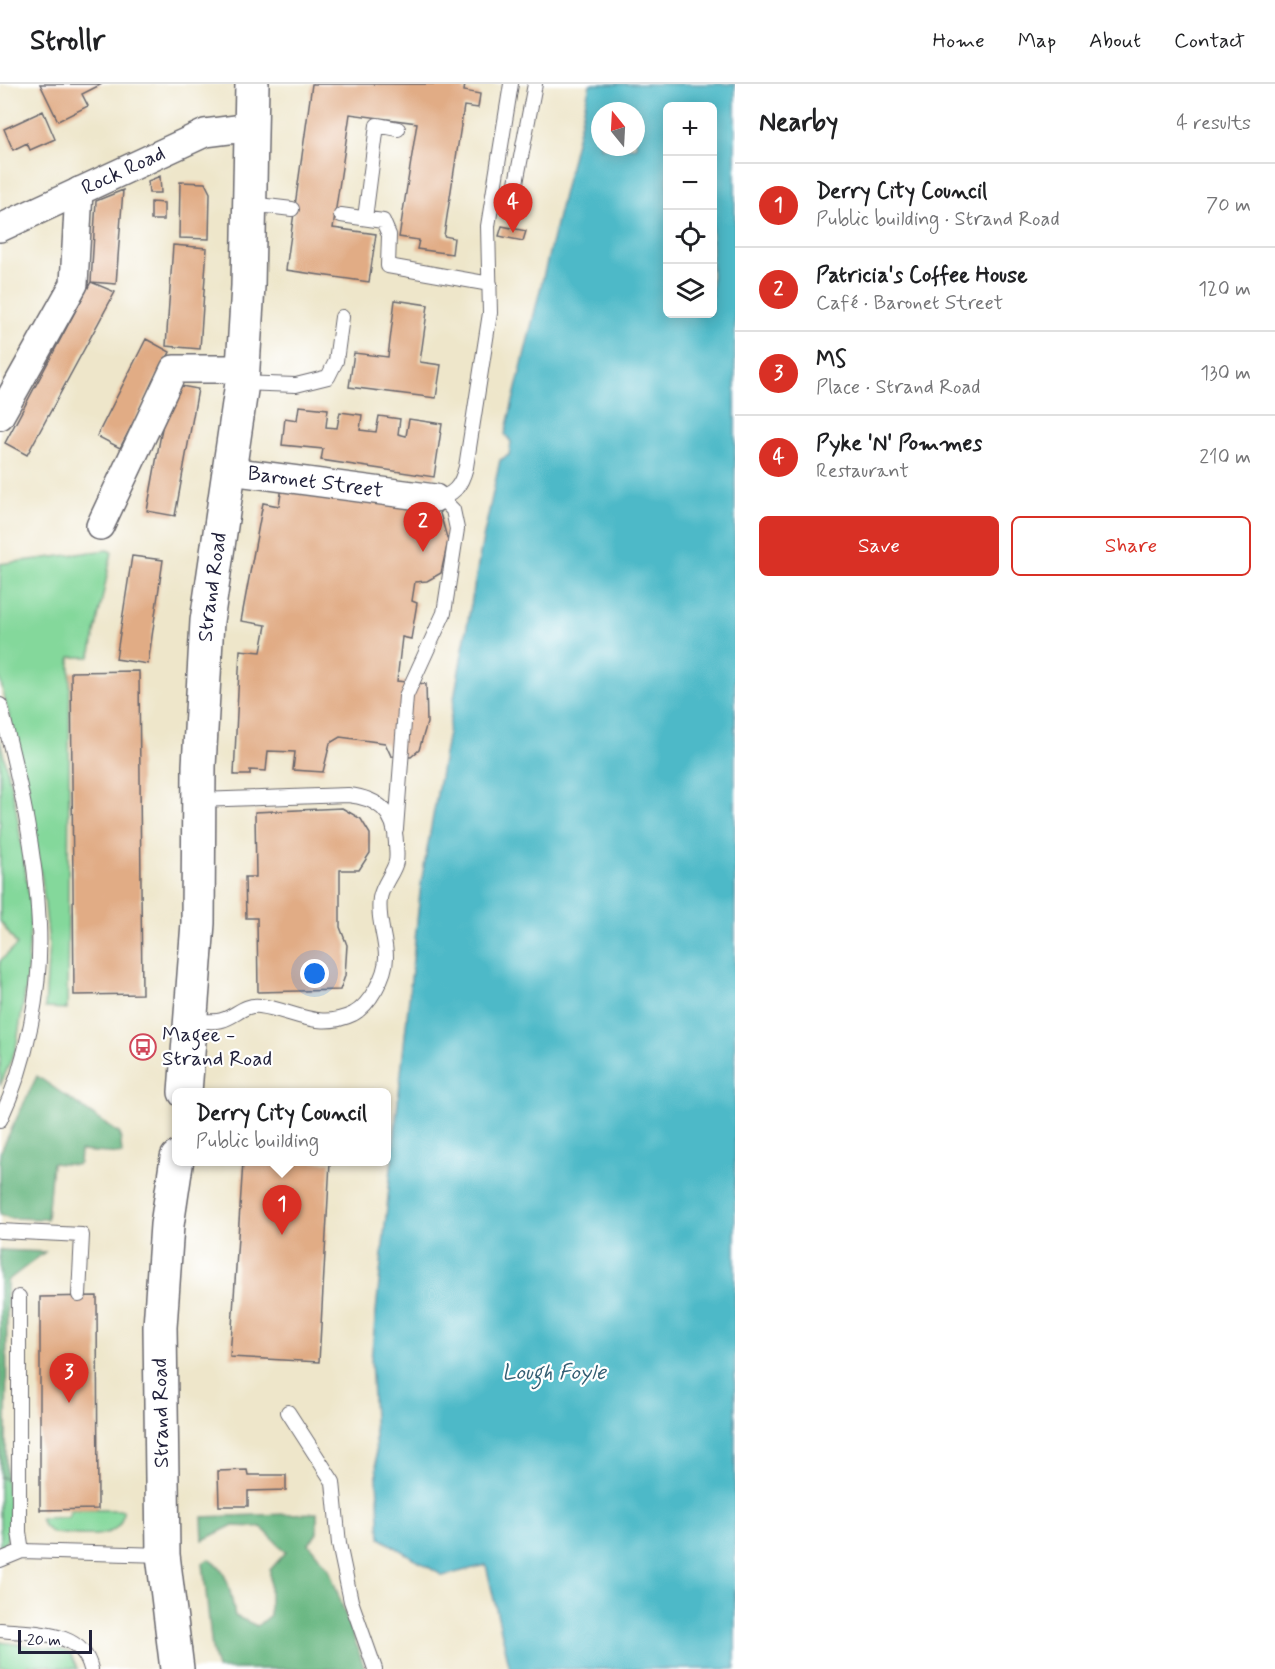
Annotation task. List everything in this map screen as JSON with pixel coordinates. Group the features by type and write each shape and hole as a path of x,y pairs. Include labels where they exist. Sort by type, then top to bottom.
{"highway":[{"name":"Strand Road","path":"185,1088 198,923 199,800 207,621 243,376 252,84"},
{"name":"Strand Road","path":"176,1166 167,1225 160,1327 163,1555 177,1669"}],"street":[{"name":"Rock Road","path":"0,228 205,134 252,127"},
{"path":"0,416 74,285 79,191"},
{"path":"100,526 174,369 243,376"},
{"name":"Baronet Street","path":"230,471 435,498"}],"lane":[{"path":"191,1020 221,1020 242,1009 259,1006 304,1020 322,1020 354,1013 365,1004 375,990 386,960 379,916 381,896 396,861 406,696 444,613 490,313 488,226 511,84"},
{"path":"516,183 535,84"},
{"path":"365,218 377,125 398,129"},
{"path":"250,204 292,209"},
{"path":"341,215 383,221 389,234 388,266 490,284"},
{"path":"243,376 296,385 328,377 336,361 342,317"},
{"path":"435,498 448,497 456,490 463,480 466,467"},
{"path":"435,498 446,503 453,510 457,529"},
{"path":"0,705 22,801 39,925 33,1005 24,1054 0,1120"},
{"path":"199,800 348,795 368,797 381,806 396,832"},
{"path":"0,1231 82,1235 79,1295"},
{"path":"19,1297 19,1532 22,1551"},
{"path":"288,1412 333,1482 339,1544 351,1601 375,1669"},
{"path":"0,1560 22,1551 163,1555"},
{"path":"0,1630 71,1640 83,1649 91,1669"}],"green space":[{"path":"107,550 112,552 90,657 70,657 67,1009 45,1008 49,944 42,880 22,768 0,680 0,564"},
{"path":"0,740 16,808 31,910 27,980 16,1048 0,1086 0,961 17,945 0,921"},
{"path":"37,1076 120,1134 122,1154 80,1151 79,1163 76,1165 52,1163 47,1219 9,1218 0,1214 0,1153"},
{"path":"0,1250 45,1252 7,1281 6,1479 0,1477"},
{"path":"0,1477 6,1479 10,1526 9,1535 0,1548"},
{"path":"70,1510 123,1510 121,1521 115,1528 107,1533 96,1535 52,1533 43,1525 40,1518 69,1517"},
{"path":"317,1513 317,1533 309,1544 329,1569 365,1669 217,1669 212,1649 203,1563 209,1559 221,1570 228,1584 235,1616 257,1626 270,1615 270,1570 286,1552 261,1527 231,1526 203,1540 202,1517"},
{"path":"0,1642 62,1650 70,1653 78,1669 28,1664 28,1669 0,1667"}],"water":[{"name":"Lough Foyle","path":"590,84 735,84 735,1669 510,1669 486,1565 443,1576 380,1538 371,1359 421,883 481,548 500,460 509,455 511,442 505,434"}],"building":[{"path":"40,84 102,84 82,94 88,106 58,121"},
{"path":"312,84 465,84 464,91 480,94 478,108 464,106 444,236 454,238 452,254 417,249 419,240 399,237 417,123 350,114 333,228 376,234 369,282 286,270"},
{"path":"43,111 55,139 30,150 27,143 13,150 4,129"},
{"path":"160,176 161,193 149,193 148,181"},
{"path":"180,182 205,183 210,193 209,239 179,238"},
{"path":"123,190 116,284 91,282 96,201"},
{"path":"151,202 164,203 164,220 151,220"},
{"path":"502,226 526,231 523,241 499,236"},
{"path":"173,245 207,248 200,349 166,346"},
{"path":"91,282 115,292 27,455 5,443"},
{"path":"395,300 428,305 420,362 441,365 436,398 349,387 354,353 388,357"},
{"path":"146,339 170,352 120,448 97,436"},
{"path":"170,384 198,389 175,516 147,511"},
{"path":"299,406 328,409 326,427 337,428 340,412 362,415 360,430 376,432 379,416 400,419 398,434 406,436 409,419 442,424 434,477 321,460 323,449 282,445 285,418 297,420"},
{"path":"282,487 439,510 448,541 441,573 427,581 415,582 412,601 417,603 411,639 402,637 397,681 426,684 427,723 419,750 411,757 391,756 385,743 340,737 330,743 323,772 293,770 295,752 268,751 266,771 250,770 250,775 234,775 240,650 261,652 266,625 241,621 263,503 279,506"},
{"path":"132,556 163,560 148,664 116,659"},
{"path":"139,671 142,994 74,995 71,672"},
{"path":"342,808 361,819 370,834 370,853 359,870 340,870 340,927 347,945 345,976 340,990 258,992 257,918 246,918 245,877 256,877 255,812"},
{"path":"243,1166 330,1166 319,1362 230,1357"},
{"path":"97,1296 98,1509 40,1510 40,1297"},
{"path":"247,1470 248,1475 286,1475 286,1490 248,1491 248,1506 219,1506 218,1471"}],"place":[{"name":"Pyke 'N' Pommes","path":"513,233"},
{"name":"Patricia's Coffee House","path":"423,552"},
{"name":"Magee - Strand Road","path":"143,1047"},
{"name":"Derry City Council","path":"282,1235"},
{"name":"MS","path":"69,1403"}]}
